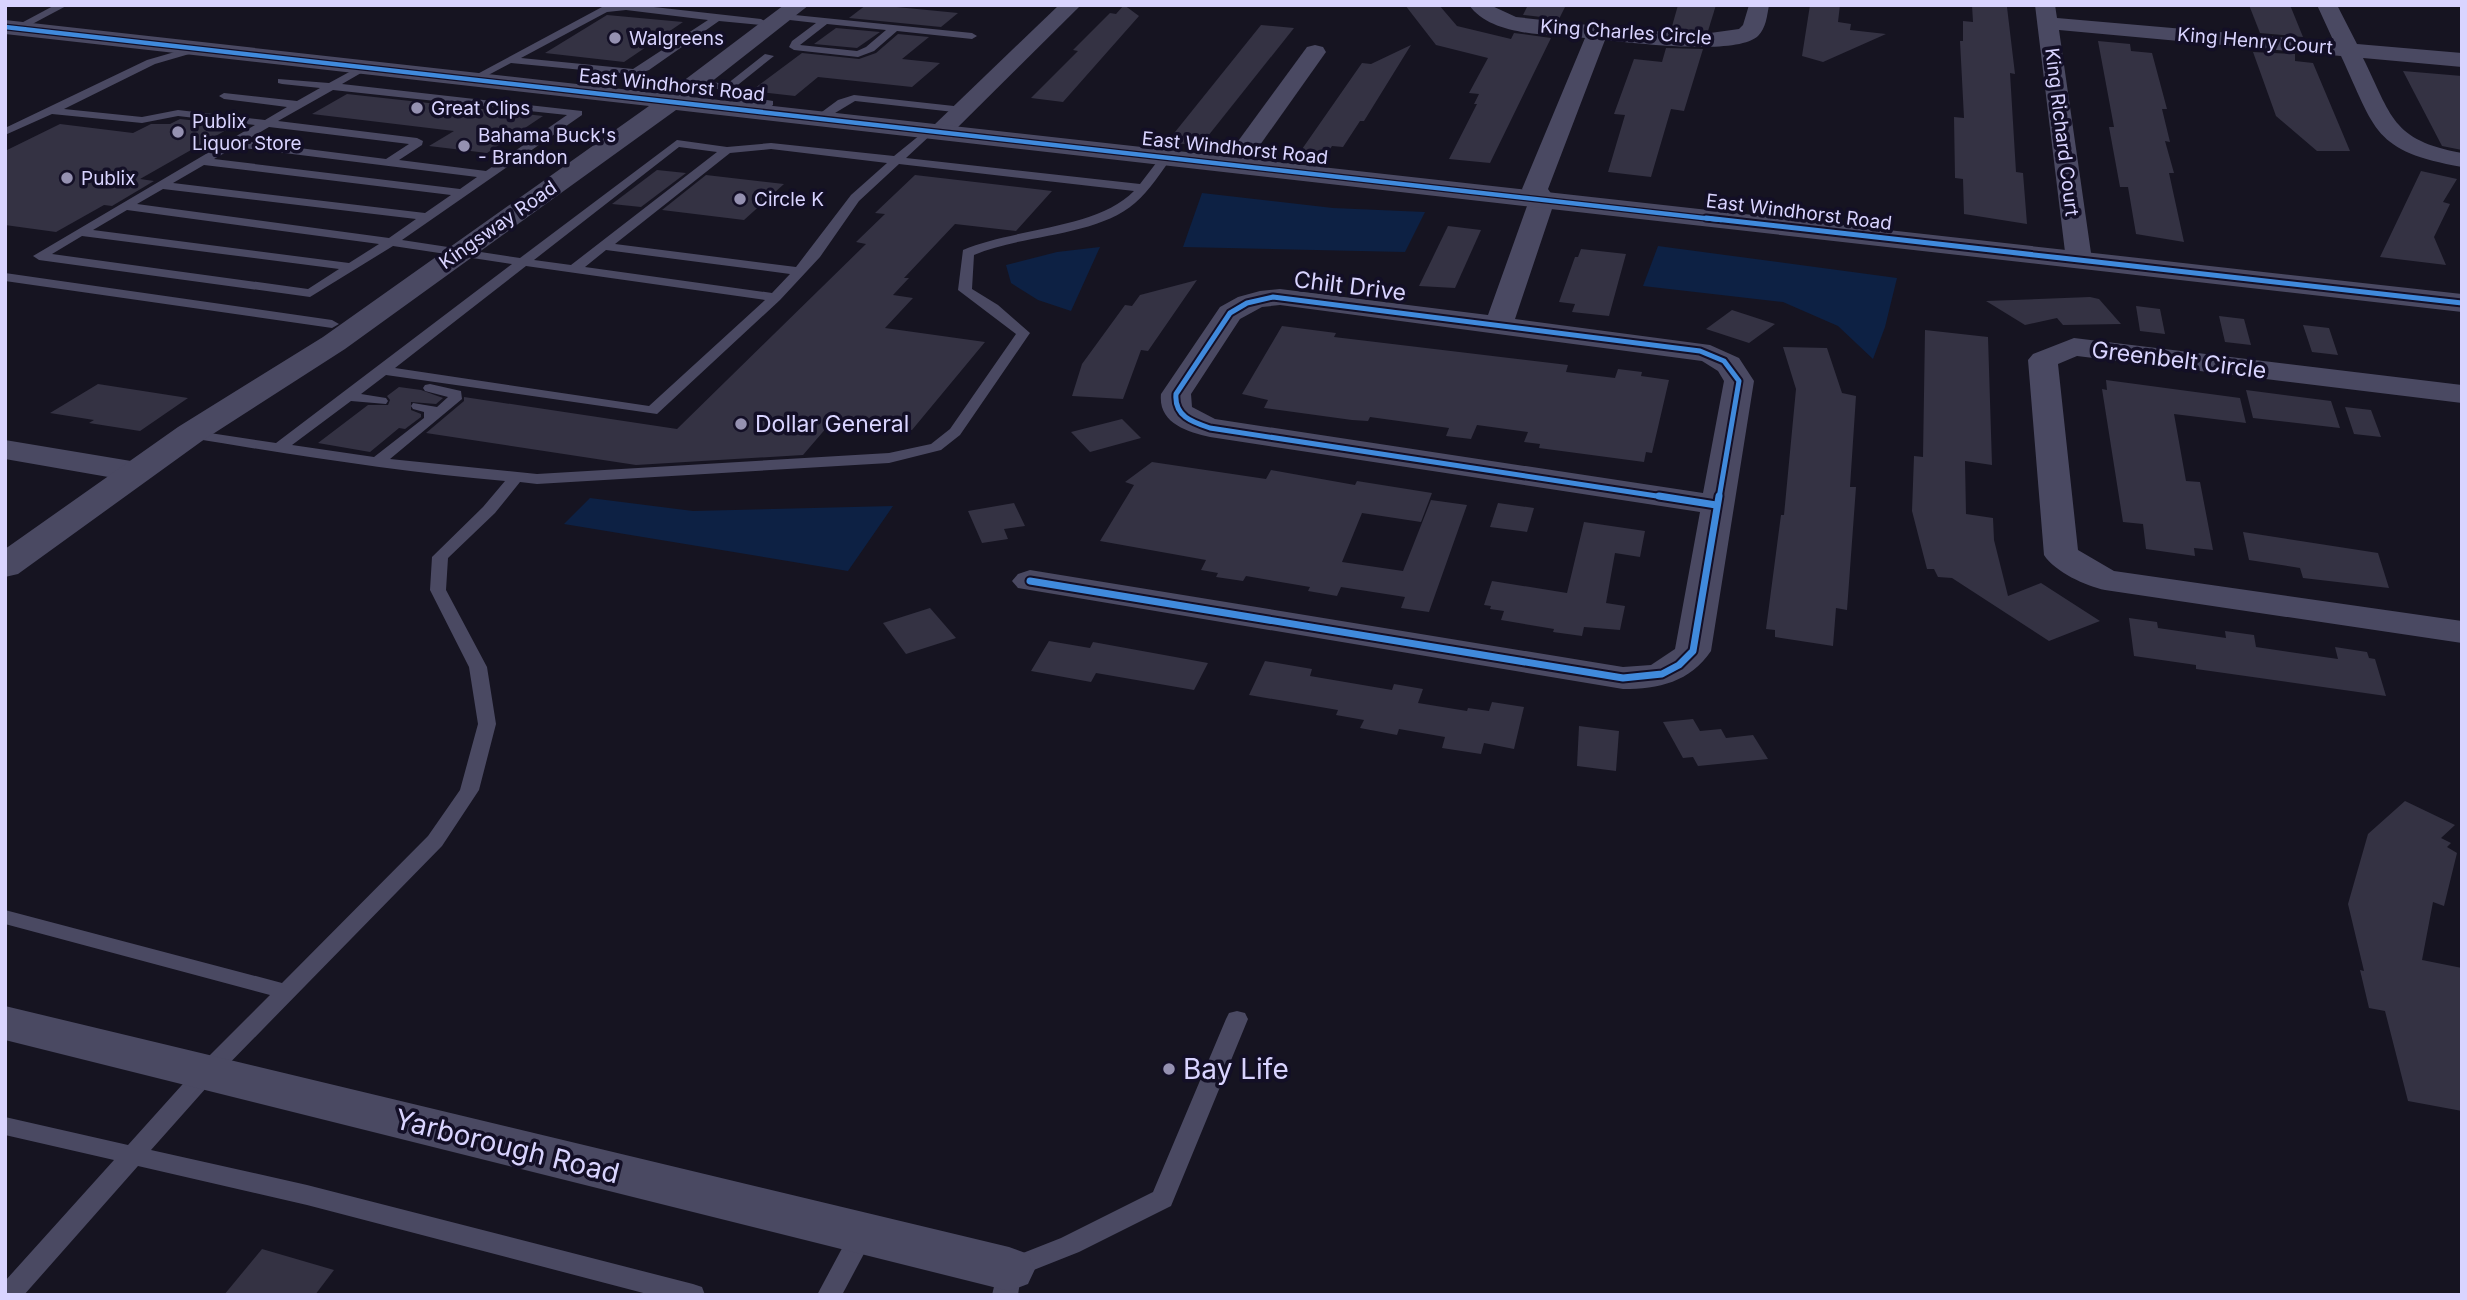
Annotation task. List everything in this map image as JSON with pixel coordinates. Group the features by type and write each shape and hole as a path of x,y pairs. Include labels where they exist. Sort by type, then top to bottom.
{"street":[{"path":"936,130 963,110 1071,5"},
{"name":"King Charles Circle","path":"1479,5 1486,13 1512,23 1696,41 1748,34 1753,27 1759,5"},
{"path":"2327,5 2387,129 2397,139 2428,153 2462,160"},
{"name":"Kingsway Road","path":"5,566 190,434 332,324 447,251 662,99 761,23 791,9"},
{"name":"Kingsway Road","path":"662,99 695,83 791,9"},
{"name":"King Henry Court","path":"2046,14 2347,50 2462,60"},
{"name":"King Richard Court","path":"2046,14 2079,260"},
{"name":"East Windhorst Road","path":"11,28 2462,303"},
{"path":"1499,324 1541,198 1535,189 1598,32"},
{"path":"1234,164 1315,52"},
{"name":"Kingsway Road","path":"190,434 314,356 447,251"},
{"name":"Chilt Drive","path":"1030,581 1623,678 1644,678 1683,664 1693,651 1739,381 1728,363 1700,351 1280,297 1262,298 1237,307 1230,313 1176,394 1174,403 1185,418 1210,428 1716,505"},
{"name":"Greenbelt Circle","path":"2462,394 2074,347 2043,360 2061,555 2105,580 2462,632"},
{"path":"5,449 137,472"},
{"name":"Yarborough Road","path":"5,1023 863,1233 1007,1282"}],"lane":[{"path":"11,28 63,5"},
{"path":"473,79 602,10 626,7 761,23"},
{"path":"791,9 825,21 972,36"},
{"path":"602,10 642,15"},
{"path":"663,17 698,16"},
{"path":"509,60 634,72 645,68 717,18"},
{"path":"825,21 794,47 858,54 870,49 895,28"},
{"path":"5,132 151,62 199,48"},
{"path":"695,83 729,87 769,56 736,52"},
{"path":"282,81 330,86 578,113 391,242 310,293 39,256 330,86 364,67"},
{"path":"729,87 729,93 737,99 769,103 760,110"},
{"path":"224,96 299,105"},
{"path":"821,117 842,102 854,98 963,110"},
{"path":"51,111 142,120 178,113 417,141 418,143 389,162"},
{"path":"377,374 652,411 800,271 855,198 936,130"},
{"path":"232,143 487,175"},
{"path":"279,447 677,144 727,150 771,146 1142,188"},
{"path":"574,270 727,150"},
{"path":"190,434 377,462 537,479 889,458 936,447 955,432 1023,333 993,308 965,290 968,253 988,243 1096,218 1126,205 1167,156"},
{"path":"202,161 461,193"},
{"path":"160,185 427,217"},
{"path":"125,206 775,297"},
{"path":"79,232 351,267"},
{"path":"604,246 800,271"},
{"path":"5,277 332,324"},
{"path":"377,374 456,394 455,399 377,462"},
{"path":"349,396 381,401"},
{"path":"418,406 430,410 431,419"},
{"path":"8,1295 207,1073 435,841 469,790 487,724 478,667 438,590 440,557 489,510 516,477"},
{"path":"5,917 172,959 288,992"},
{"path":"1007,1282 1070,1245 1162,1199 1237,1019"},
{"path":"5,1126 307,1195 693,1295"},
{"path":"829,1295 863,1233"}],"water":[{"path":"1202,193 1333,208 1425,212 1405,252 1183,247"},
{"path":"1658,246 1897,278 1885,327 1873,359 1838,326 1783,302 1643,286"},
{"path":"1100,247 1071,311 1038,300 1011,283 1006,265 1057,252"},
{"path":"590,498 693,511 893,506 848,571 564,524"}],"building":[{"path":"866,5 958,13 941,27 849,18"},
{"path":"1124,5 1139,16 1063,102 1031,98 1078,51 1073,50 1110,13 1116,14"},
{"path":"1405,5 1439,5 1457,26 1511,39 1514,33 1551,38 1490,163 1449,159 1477,104 1474,104 1479,94 1469,93 1488,58 1436,45"},
{"path":"1528,5 1566,5 1559,19 1523,15"},
{"path":"1678,5 1716,5 1708,31 1671,30"},
{"path":"1810,5 1840,5 1838,22 1851,24 1850,30 1886,34 1823,62 1802,56"},
{"path":"1972,5 2007,7 2015,74 2010,73 2016,172 2023,173 2027,224 1964,214 1963,179 1955,178 1954,117 1964,118 1960,41 1963,41 1963,21 1973,22"},
{"path":"2249,5 2290,5 2303,37 2260,33"},
{"name":"Walgreens","path":"607,15 683,22 624,62 545,53"},
{"path":"1261,25 1294,28 1200,146 1167,142"},
{"path":"836,28 880,32 857,48 814,44"},
{"path":"898,34 929,37 902,59 940,63 912,87 818,77 795,96 751,91 802,53 859,59 876,53"},
{"path":"2098,41 2130,44 2131,51 2152,53 2167,109 2162,109 2170,142 2165,141 2174,173 2169,173 2184,242 2136,234 2128,187 2120,187 2109,127 2114,127"},
{"path":"1411,45 1364,121 1360,121 1343,147 1332,146 1326,155 1300,152 1362,63 1371,64"},
{"path":"1666,48 1703,49 1684,111 1671,109 1651,177 1608,172 1625,115 1614,114 1634,59 1662,62"},
{"path":"2253,52 2295,54 2295,61 2313,63 2350,151 2317,151 2276,116"},
{"path":"2403,71 2462,76 2462,150 2442,146"},
{"path":"347,94 543,116 487,153 429,146 454,131 312,114"},
{"name":"Publix","path":"180,119 235,125 140,179 154,181 112,206 104,205 56,232 5,225 5,151 60,124 133,133 151,124 170,124"},
{"path":"657,170 686,173 641,207 612,204"},
{"path":"2421,171 2457,179 2443,202 2450,204 2434,237 2446,265 2380,257"},
{"path":"706,175 784,184 744,220 662,210"},
{"path":"915,175 1052,191 1016,231 955,224 904,278 909,278 893,295 913,298 885,328 985,342 912,430 834,419 803,455 636,465 426,433 464,401 464,397 677,429 866,244 856,242 885,214 875,213"},
{"path":"1448,226 1481,230 1455,288 1419,286"},
{"path":"1581,249 1626,254 1609,316 1572,312 1575,304 1559,302 1575,257 1578,257"},
{"path":"1197,280 1148,351 1141,350 1123,399 1072,396 1082,364 1125,305 1132,306 1140,295"},
{"path":"2090,297 2099,299 2121,324 2063,325 2057,318 2025,325 1986,301"},
{"path":"2136,306 2160,309 2165,334 2140,331"},
{"path":"1732,310 1775,324 1749,343 1706,329"},
{"path":"2219,316 2244,319 2251,345 2225,342"},
{"path":"2303,325 2329,328 2338,355 2312,352"},
{"path":"1282,326 1336,333 1334,337 1568,365 1566,372 1615,378 1618,369 1642,372 1641,376 1669,380 1652,453 1646,452 1644,462 1539,448 1540,444 1524,442 1528,432 1477,425 1471,439 1446,436 1449,428 1370,417 1368,421 1352,420 1264,408 1268,400 1242,394"},
{"path":"1925,330 1988,337 1992,465 1965,461 1966,514 1993,518 1994,540 2008,596 2041,583 2100,621 2049,641 1952,578 1938,577 1934,569 1927,569 1912,511 1914,456 1923,457"},
{"path":"1783,347 1827,348 1842,393 1856,396 1850,487 1856,487 1847,610 1836,608 1833,646 1775,637 1775,630 1766,629 1781,515 1784,515 1796,389"},
{"path":"2106,380 2240,398 2246,423 2174,414 2186,481 2200,482 2213,550 2194,548 2195,556 2146,549 2143,524 2123,522 2102,389 2107,390"},
{"path":"98,384 188,398 140,431 89,423 94,420 50,413"},
{"path":"399,387 421,390 443,398 436,404 411,402 411,410 421,414 421,417 405,429 399,428 370,452 318,443 368,405 388,405 390,400 387,396"},
{"path":"2246,390 2331,401 2340,428 2253,418"},
{"path":"2345,407 2371,410 2381,437 2354,434"},
{"path":"1122,419 1141,438 1090,452 1071,432"},
{"path":"1152,462 1266,479 1271,470 1355,485 1357,481 1432,493 1421,522 1362,513 1342,562 1403,571 1431,500 1467,505 1429,612 1401,608 1405,597 1341,587 1337,596 1308,591 1310,587 1246,576 1243,581 1216,577 1218,573 1201,570 1206,560 1100,541 1134,485 1125,482"},
{"path":"1014,503 1025,526 1004,529 1008,539 982,543 968,511"},
{"path":"1498,503 1534,508 1527,532 1490,527"},
{"path":"1584,522 1645,531 1640,557 1615,553 1606,603 1625,606 1620,630 1584,627 1582,636 1553,632 1554,629 1501,620 1504,611 1490,609 1491,606 1484,605 1492,581 1567,593"},
{"path":"2243,532 2378,553 2389,588 2303,578 2300,568 2249,560"},
{"path":"930,608 956,638 906,654 883,623"},
{"path":"2129,618 2157,622 2158,628 2226,638 2225,631 2254,635 2256,647 2338,659 2335,647 2367,652 2369,658 2375,659 2386,696 2196,669 2196,665 2134,656"},
{"path":"1049,641 1090,648 1093,642 1208,663 1194,690 1096,673 1091,682 1031,671"},
{"path":"1265,661 1312,669 1310,676 1392,690 1394,684 1423,689 1418,703 1467,711 1468,708 1489,711 1492,702 1524,707 1514,749 1484,743 1481,754 1442,748 1445,737 1399,729 1397,735 1360,728 1364,720 1336,715 1338,710 1249,695"},
{"path":"1693,719 1700,731 1721,729 1726,738 1753,735 1768,759 1698,766 1693,757 1683,758 1663,722"},
{"path":"1579,726 1619,731 1616,771 1577,766"},
{"path":"2405,801 2455,825 2441,838 2451,843 2447,847 2457,853 2444,906 2433,902 2422,960 2462,968 2462,1111 2408,1101 2385,1011 2369,1008 2360,970 2364,971 2348,904 2368,834"},
{"path":"262,1249 334,1270 315,1295 224,1295"}],"cycle path":[{"path":"5,27 2462,303"},
{"path":"1030,581 1623,678 1662,674 1679,665 1693,651 1739,381 1728,364 1700,351 1273,297 1247,303 1230,313 1176,394 1177,408 1184,417 1210,428 1716,505"}],"place":[{"name":"Walgreens","path":"615,38"},
{"name":"Great Clips","path":"417,108"},
{"name":"Publix Liquor Store","path":"178,132"},
{"name":"Bahama Buck's - Brandon","path":"464,146"},
{"name":"Publix","path":"67,178"},
{"name":"Circle K","path":"740,199"},
{"name":"Dollar General","path":"741,424"},
{"name":"Bay Life","path":"1169,1069"}]}
